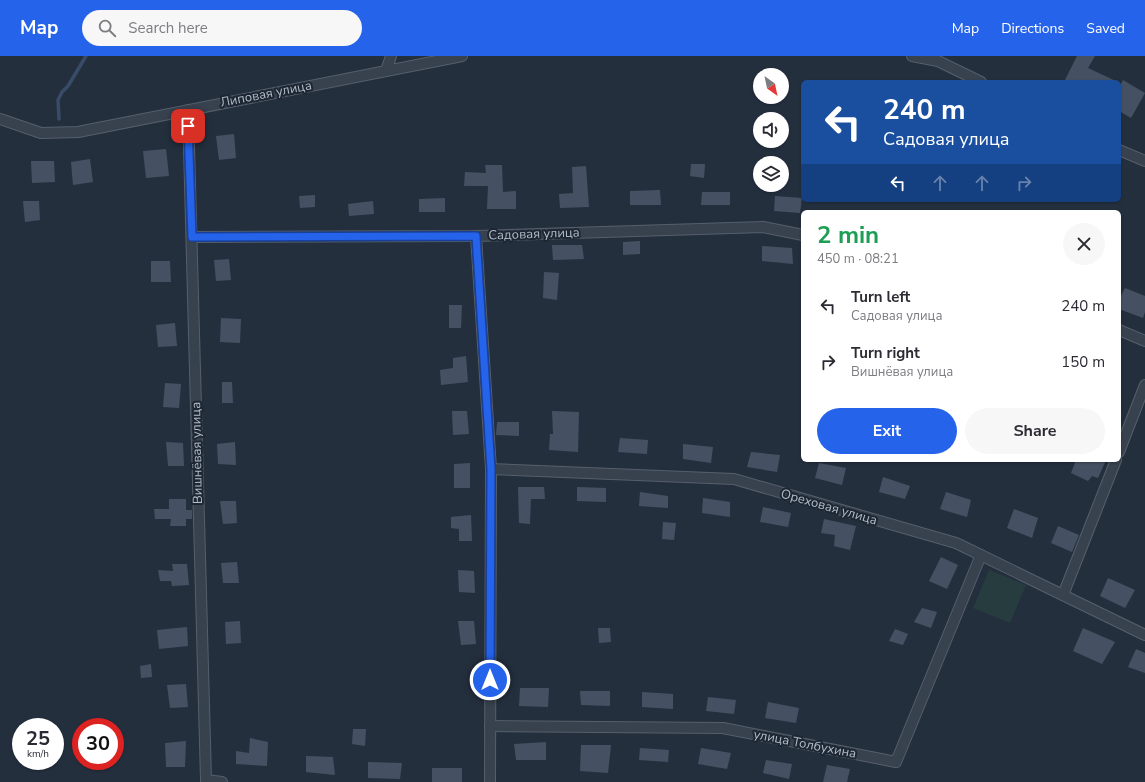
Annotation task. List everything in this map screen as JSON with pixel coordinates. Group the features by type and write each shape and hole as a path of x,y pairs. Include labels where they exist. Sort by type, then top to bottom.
{"street":[{"path":"386,71 391,56"},
{"name":"Липовая улица","path":"0,119 41,133 78,132 386,71 440,58 462,56"},
{"path":"912,56 938,61 977,80"},
{"name":"Вишнёвая улица","path":"188,110 206,780 222,782"},
{"path":"1121,151 1145,161"},
{"name":"Садовая улица","path":"192,237 476,236 763,227 801,234"},
{"path":"476,236 491,469 490,782"},
{"path":"1121,331 1145,341"},
{"path":"1121,447 1145,385"},
{"path":"1063,595 1115,462"},
{"name":"Ореховая улица","path":"491,469 734,479 956,543 1145,634"},
{"name":"улица Толбухина","path":"490,726 723,728 896,762 981,555"}],"green space":[{"path":"989,570 1026,585 1010,623 973,608"}],"building":[{"path":"1077,56 1095,56 1088,68 1114,80 1065,80"},
{"path":"1123,80 1145,93 1131,118 1121,112 1121,84"},
{"path":"234,134 236,158 219,160 216,136"},
{"path":"166,149 169,176 146,178 143,151"},
{"path":"90,159 93,182 73,185 71,162"},
{"path":"31,161 54,161 55,182 32,183"},
{"path":"691,164 705,164 704,178 690,176"},
{"path":"485,165 502,165 503,192 516,191 516,209 487,209 488,186 464,186 465,172 486,173"},
{"path":"586,166 589,207 560,208 559,194 573,193 572,167"},
{"path":"660,190 661,205 630,205 630,191"},
{"path":"702,192 730,192 730,205 701,205"},
{"path":"315,195 315,207 300,208 299,196"},
{"path":"775,196 801,198 800,213 774,211"},
{"path":"445,198 445,212 419,212 419,199"},
{"path":"23,201 39,201 40,220 25,222"},
{"path":"373,201 374,214 349,216 348,204"},
{"path":"640,241 640,254 623,255 623,242"},
{"path":"552,245 582,245 584,259 553,260"},
{"path":"762,246 792,248 793,264 762,261"},
{"path":"229,259 231,280 216,281 214,260"},
{"path":"151,261 170,261 171,282 151,282"},
{"path":"544,272 559,273 557,300 543,298"},
{"path":"1125,288 1145,296 1145,312 1143,318 1121,310 1121,296"},
{"path":"449,305 462,305 461,328 449,328"},
{"path":"221,318 241,319 240,343 220,342"},
{"path":"175,323 177,346 158,347 156,325"},
{"path":"466,356 468,382 441,385 440,370 453,368 453,358"},
{"path":"222,382 232,382 233,403 222,403"},
{"path":"165,383 181,384 179,408 163,407"},
{"path":"452,411 467,411 469,434 453,435"},
{"path":"552,411 579,412 578,452 549,450 550,434 553,434"},
{"path":"497,422 519,422 519,436 496,435"},
{"path":"620,438 648,440 647,454 618,452"},
{"path":"166,442 183,443 184,466 168,466"},
{"path":"235,442 236,465 218,464 217,444"},
{"path":"683,444 713,447 711,463 683,459"},
{"path":"751,452 780,455 777,472 747,467"},
{"path":"1075,462 1105,462 1098,478 1092,476 1088,481 1071,473"},
{"path":"470,463 470,488 454,488 454,464"},
{"path":"819,463 846,468 842,485 815,478"},
{"path":"883,477 910,486 905,499 879,492"},
{"path":"518,487 544,487 545,499 531,499 530,524 519,523"},
{"path":"577,487 606,488 606,502 577,501"},
{"path":"640,492 668,496 668,508 639,506"},
{"path":"946,492 971,500 967,517 940,509"},
{"path":"703,498 730,502 730,517 702,513"},
{"path":"169,499 186,499 186,510 192,510 192,519 186,519 186,526 170,526 171,519 155,519 154,509 169,509"},
{"path":"220,501 236,501 237,523 223,524"},
{"path":"763,507 791,513 788,527 760,522"},
{"path":"1014,509 1038,518 1032,538 1007,528"},
{"path":"471,515 472,541 459,541 459,529 451,528 451,517"},
{"path":"824,519 856,526 850,550 834,546 835,535 821,533"},
{"path":"663,522 676,523 674,540 662,539"},
{"path":"1058,526 1079,535 1072,552 1051,543"},
{"path":"941,557 958,565 947,589 929,581"},
{"path":"237,562 239,583 223,583 221,563"},
{"path":"172,564 187,564 189,585 172,586 171,581 160,581 158,570 173,571"},
{"path":"458,570 474,571 475,593 459,592"},
{"path":"1108,578 1135,590 1125,608 1100,596"},
{"path":"922,608 937,612 931,628 914,622"},
{"path":"240,621 241,643 226,644 225,622"},
{"path":"458,621 474,621 476,644 461,645"},
{"path":"187,627 188,646 159,649 157,630"},
{"path":"598,628 610,628 611,642 599,643"},
{"path":"1083,628 1115,642 1102,664 1073,651"},
{"path":"895,629 908,634 903,645 889,641"},
{"path":"1136,649 1145,653 1145,673 1128,667"},
{"path":"151,664 152,677 141,678 140,666"},
{"path":"186,684 188,707 170,708 167,685"},
{"path":"520,688 549,688 548,707 519,706"},
{"path":"580,691 610,691 610,706 581,705"},
{"path":"642,692 673,694 673,709 642,707"},
{"path":"708,697 736,700 734,714 706,711"},
{"path":"768,702 799,708 796,723 765,718"},
{"path":"353,729 366,729 365,746 352,744"},
{"path":"250,738 268,742 267,766 236,764 236,751 249,753"},
{"path":"186,741 185,767 166,767 165,743"},
{"path":"546,742 546,760 516,760 514,744"},
{"path":"581,745 611,745 608,773 580,771"},
{"path":"640,748 669,750 668,762 639,760"},
{"path":"701,748 731,753 727,769 698,764"},
{"path":"306,756 333,757 335,775 306,772"},
{"path":"766,760 792,764 789,779 763,773"},
{"path":"368,762 402,763 400,779 368,778"},
{"path":"827,765 850,769 847,782 823,782"},
{"path":"432,768 462,768 462,782 432,782"}],"waterway":[{"path":"59,119 58,100 86,56"}],"route":[{"path":"188,126 192,237 476,236 491,469 490,680"}]}
